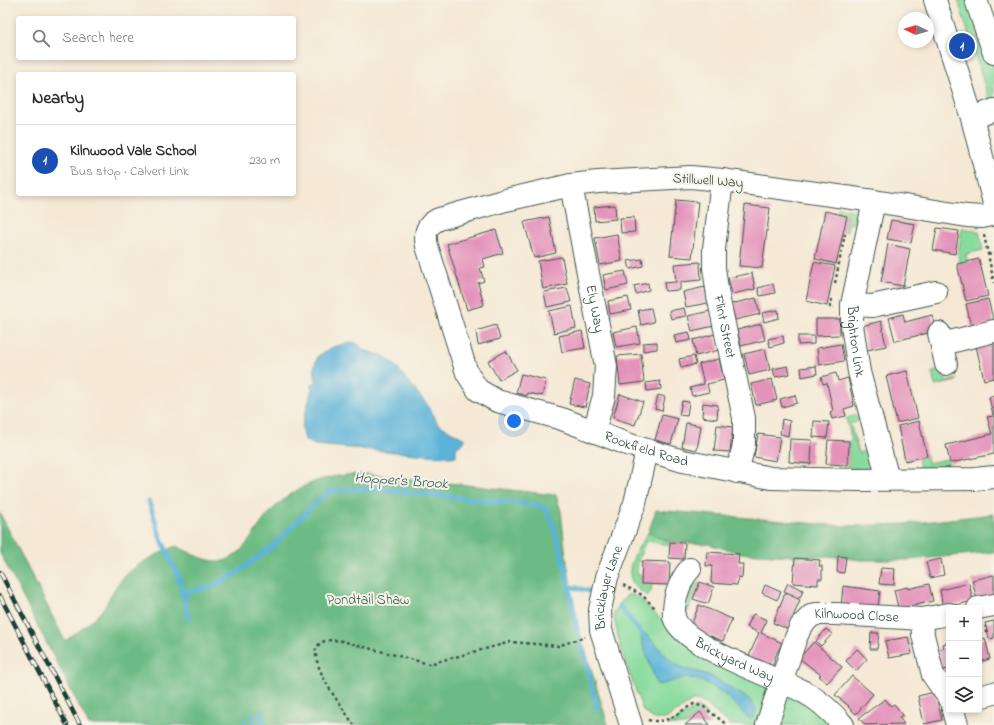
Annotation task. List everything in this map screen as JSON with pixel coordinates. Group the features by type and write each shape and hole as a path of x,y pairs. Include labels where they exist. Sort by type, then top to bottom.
{"street":[{"path":"935,0 972,118 994,203"},
{"path":"976,0 994,53"},
{"path":"972,118 994,110"},
{"name":"Stillwell Way","path":"427,228 434,221 451,215 506,200 571,185 598,182 680,178 722,180 874,201 972,217 994,214"},
{"name":"Flint Street","path":"722,180 714,249 714,268 718,296 744,418 744,445 737,472"},
{"name":"Ely Way","path":"571,185 607,376 604,396 594,431"},
{"name":"Brighton Link","path":"874,201 852,305 852,325 856,354 888,479"},
{"name":"Rookfield Road","path":"427,228 425,235 427,246 468,373 474,385 485,395 497,401 550,415 647,451 682,461 771,478 975,479 994,477"},
{"path":"852,305 872,306 936,292"},
{"path":"943,347 994,331"},
{"name":"Bricklayer Lane","path":"631,725 601,630 600,610 606,578 635,503 647,451"},
{"path":"674,615 677,593 690,569"},
{"path":"982,607 994,605"},
{"name":"Kilnwood Close","path":"767,725 798,633 810,616 816,614 836,614 922,619 946,615"},
{"name":"Brickyard Way","path":"674,615 682,630 700,644 781,681 816,699 843,725"},
{"path":"922,619 923,636 933,675 946,694"},
{"path":"982,696 994,693"},
{"path":"954,713 957,725"}],"path":[{"path":"988,255 994,254"},
{"path":"606,578 642,595 661,614 674,615"},
{"path":"354,725 328,685 316,662 316,648 323,641 342,642 429,664 511,642 558,646 601,630"},
{"path":"625,704 648,720 661,723 669,721 690,706 700,704 727,725"}],"green space":[{"path":"958,0 970,0 994,68 994,104 991,106"},
{"path":"838,208 856,211 859,224 849,223 847,232 844,231 847,216 838,214"},
{"path":"962,228 979,231 983,250 966,254 967,262 960,264 958,255"},
{"path":"943,370 946,382 957,379 956,381 935,386 932,372"},
{"path":"862,414 864,419 850,424 859,453 869,450 871,457 870,466 864,469 847,468 849,441 852,441 846,418"},
{"path":"927,456 928,463 947,459 949,467 920,468 918,458"},
{"name":"Pondtail Shaw","path":"368,474 556,495 561,511 576,619 608,725 89,725 0,553 0,513 65,641 80,630 103,609 117,585 123,578 148,559 176,546 210,560 222,561 229,559 236,555 248,543 267,516 278,505 300,488 338,476"},
{"path":"656,510 842,526 906,524 994,514 994,552 909,560 861,560 828,556 812,557 740,553 708,544 670,542 648,533"},
{"path":"648,533 670,542 670,545 646,541 638,560 637,575 641,575 641,584 652,584 651,591 647,596 633,583 630,577 630,571 634,557"},
{"path":"700,582 685,618 681,615 692,587"},
{"path":"627,595 633,595 640,599 672,630 769,683 761,725 731,725 704,703 698,700 692,701 666,719 654,719 643,711 621,649 615,623 614,612"},
{"path":"790,693 836,725 774,725 782,702"},
{"path":"697,707 708,714 705,718 700,713 685,725 668,725"}],"water":[{"path":"351,342 358,344 363,350 384,356 394,364 429,407 438,424 465,439 464,442 456,448 456,456 451,457 315,445 305,440 302,427 312,388 310,386 313,383 316,384 314,367 318,356 333,347"},
{"path":"646,634 672,662 683,668 709,675 749,699 756,709 754,718 748,718 720,691 702,681 684,678 657,685 641,639 642,635"}],"building":[{"path":"676,200 698,202 692,258 670,256"},
{"path":"615,205 616,219 595,221 594,207"},
{"path":"745,205 770,208 762,268 739,266"},
{"path":"825,211 847,216 836,264 815,259"},
{"path":"549,217 556,253 534,258 524,222"},
{"path":"634,217 635,232 621,233 620,218"},
{"path":"891,220 915,224 911,243 887,239"},
{"path":"937,228 959,231 955,254 933,250"},
{"path":"496,230 503,253 483,259 485,267 480,268 484,281 478,283 484,305 467,310 447,244"},
{"path":"617,234 622,261 600,265 595,238"},
{"path":"888,244 910,249 903,286 881,282"},
{"path":"562,257 567,284 543,289 538,261"},
{"path":"642,259 643,266 630,269 628,261"},
{"path":"979,259 988,296 966,301 957,264"},
{"path":"700,262 701,280 680,282 680,290 665,291 664,283 676,282 674,264"},
{"path":"814,262 835,266 827,306 806,301"},
{"path":"625,271 628,285 606,290 603,275"},
{"path":"752,273 755,289 732,294 728,278"},
{"path":"648,283 649,290 636,294 634,286"},
{"path":"773,284 775,293 760,296 758,288"},
{"path":"705,287 708,303 686,307 683,292"},
{"path":"567,288 571,302 547,307 544,292"},
{"path":"628,297 631,310 610,314 608,301"},
{"path":"756,298 760,314 735,320 731,304"},
{"path":"988,299 994,323 972,330 966,304"},
{"path":"572,306 576,328 554,333 549,311"},
{"path":"651,308 654,322 641,325 638,310"},
{"path":"684,308 686,316 671,319 669,311"},
{"path":"778,310 779,318 764,322 762,313"},
{"path":"710,311 714,326 692,331 688,316"},
{"path":"903,314 905,322 932,315 936,331 895,341 889,318"},
{"path":"816,319 840,319 840,335 816,336"},
{"path":"881,321 886,346 867,350 862,326"},
{"path":"761,324 765,340 741,346 737,330"},
{"path":"496,325 500,339 478,345 476,331"},
{"path":"637,327 640,343 616,347 613,332"},
{"path":"582,331 585,348 562,352 559,336"},
{"path":"689,332 691,340 676,343 674,335"},
{"path":"715,334 719,350 696,356 693,340"},
{"path":"783,336 784,343 770,347 768,339"},
{"path":"798,336 814,336 814,344 798,345"},
{"path":"994,338 994,378 984,380 975,342"},
{"path":"657,342 657,349 643,351 643,343"},
{"path":"841,344 844,361 819,365 817,348"},
{"path":"765,349 770,370 749,375 744,354"},
{"path":"506,351 517,370 499,380 488,361"},
{"path":"641,354 644,382 620,385 617,356"},
{"path":"694,356 696,364 681,368 679,359"},
{"path":"719,359 724,380 707,384 709,392 692,396 690,388 704,384 699,364"},
{"path":"788,366 790,374 775,377 773,369"},
{"path":"816,366 817,374 802,377 801,368"},
{"path":"907,371 918,418 897,423 886,376"},
{"path":"836,373 838,381 848,378 854,406 844,409 846,416 832,419 830,412 833,411 827,383 823,384 821,377"},
{"path":"521,374 546,380 542,396 527,393 527,396 516,393"},
{"path":"772,379 777,400 756,405 751,384"},
{"path":"575,380 590,384 585,407 569,404"},
{"path":"660,381 661,389 647,391 646,383"},
{"path":"620,394 643,402 635,425 613,418"},
{"path":"658,395 665,397 662,411 655,409"},
{"path":"795,395 797,403 782,407 780,399"},
{"path":"994,395 994,415 993,415 989,397"},
{"path":"682,401 689,402 687,416 679,415"},
{"path":"703,403 718,405 717,419 702,417"},
{"path":"662,415 678,419 671,444 655,440"},
{"path":"994,416 994,454 950,463 946,445 992,434 987,417"},
{"path":"782,419 790,421 788,436 780,434"},
{"path":"814,421 829,422 827,438 813,437"},
{"path":"919,421 927,456 905,461 898,426"},
{"path":"686,423 701,426 697,450 682,447"},
{"path":"717,425 733,427 730,452 714,451"},
{"path":"758,434 780,437 776,461 754,457"},
{"path":"790,439 812,440 811,464 789,462"},
{"path":"828,440 849,441 848,465 826,464"},
{"path":"670,542 685,543 684,559 669,558"},
{"path":"707,552 739,554 738,564 743,564 742,578 738,577 737,585 711,583 712,566 706,566"},
{"path":"838,556 846,557 844,573 837,572"},
{"path":"795,558 820,560 819,566 822,566 822,579 818,579 818,585 793,583"},
{"path":"941,559 944,575 930,578 926,562"},
{"path":"642,561 670,562 669,585 641,584"},
{"path":"881,568 895,569 894,585 879,584"},
{"path":"994,575 994,594 977,600 972,580"},
{"path":"700,582 714,587 708,604 693,599"},
{"path":"788,583 803,590 800,598 784,591"},
{"path":"969,583 973,601 956,605 946,605 946,607 943,608 940,590"},
{"path":"929,584 933,601 912,606 913,609 899,612 894,590 908,587 908,589"},
{"path":"765,585 781,592 777,600 762,593"},
{"path":"843,586 880,591 878,608 841,608"},
{"path":"785,593 800,600 788,629 773,623"},
{"path":"699,605 732,619 723,641 690,628"},
{"path":"753,614 767,620 761,633 782,643 771,669 748,658 759,633 747,627"},
{"path":"994,621 994,638 989,639 985,623"},
{"path":"826,629 832,634 821,646 816,641"},
{"path":"871,633 879,633 877,649 870,649"},
{"path":"908,637 912,654 889,658 885,641"},
{"path":"985,638 990,659 982,661 982,641 982,639"},
{"path":"814,642 842,667 827,683 819,676 821,675 799,658"},
{"path":"946,643 946,670 943,670 938,649 944,648 943,644"},
{"path":"857,649 867,659 856,671 846,661"},
{"path":"852,676 873,694 856,714 848,707 849,706 835,695"},
{"path":"935,692 942,720 924,724 918,696"},
{"path":"885,699 891,706 894,704 903,715 899,717 904,724 865,725 859,718"},
{"path":"700,712 710,725 685,725"}],"waterway":[{"name":"Hopper's Brook","path":"184,593 213,586 240,571 273,546 328,492 347,489 385,490 536,505 546,510 555,531 565,569 578,635"},
{"path":"149,502 161,539 179,578 189,619"},
{"name":"Hopper's Brook","path":"568,586 589,591"},
{"name":"Hopper's Brook","path":"619,606 646,639"},
{"name":"Hopper's Brook","path":"581,643 597,708"},
{"path":"261,712 263,725"},
{"path":"252,715 254,725"}],"railway":[{"path":"0,572 80,725"},
{"path":"0,596 67,725"}],"place":[{"name":"Kilnwood Vale School","path":"962,46"}]}
